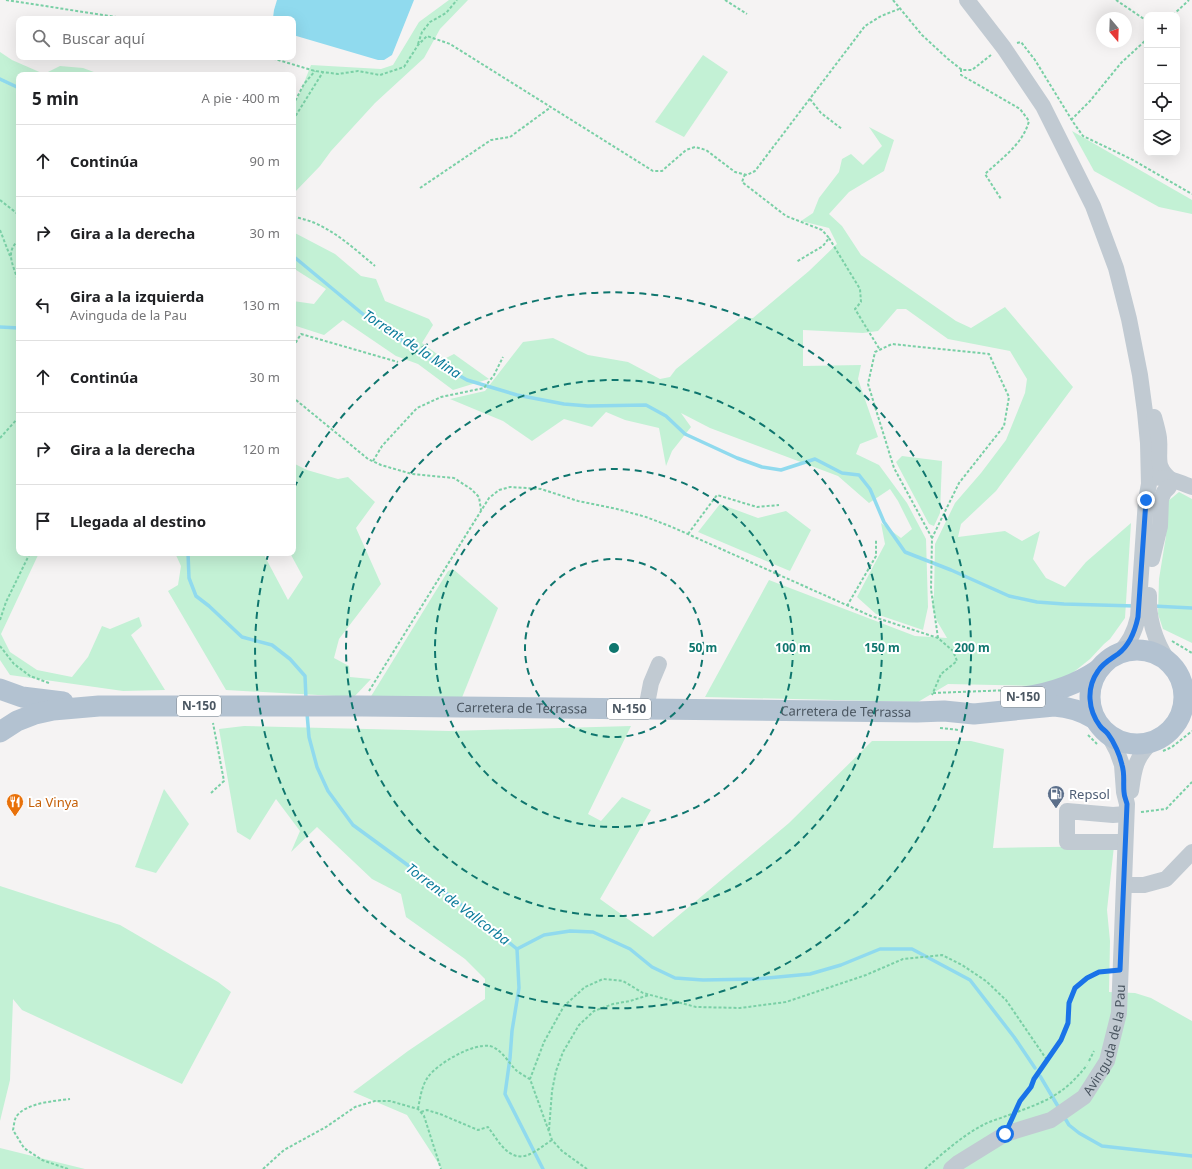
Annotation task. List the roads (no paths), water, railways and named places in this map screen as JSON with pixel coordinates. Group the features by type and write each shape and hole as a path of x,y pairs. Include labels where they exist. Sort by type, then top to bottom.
{"main road":[{"name":"N-150","path":"1170,730 1176,724 1183,708 1183,688 1180,674 1158,655 1148,651 1133,650 1118,654 1107,661 1098,670 1091,686 1090,693 1090,703 1097,734 1123,742 1155,748 1159,738 1192,718"},
{"name":"Carretera de Terrassa","path":"934,711 1046,694 1080,682 1098,670"},
{"name":"Carretera de Terrassa","path":"0,689 22,697 99,706"},
{"name":"Carretera de Terrassa","path":"0,732 17,721 35,714 53,710 99,706 362,706 934,711 974,714 1040,707 1067,706 1083,712 1097,734"}],"street":[{"path":"967,0 1004,48 1043,106 1093,206 1116,268 1128,319 1146,412 1151,470 1170,483"},
{"path":"1140,379 1157,426 1160,467 1170,483"},
{"path":"1170,483 1161,500 1160,526 1152,559 1148,602 1153,632 1158,645 1180,674"},
{"path":"1118,654 1128,644 1136,626 1138,617 1146,500 1170,483"},
{"path":"646,709 651,683 659,664"},
{"name":"Avinguda de la Pau","path":"1097,734 1117,751 1122,765 1124,792 1131,808"},
{"name":"Avinguda de la Pau","path":"951,1169 958,1163 1005,1134 1051,1120 1084,1097 1107,1061 1119,1013 1111,970 1124,885 1126,842 1131,808 1130,794 1135,766 1142,751 1155,748"},
{"path":"1126,842 1067,842 1067,811 1113,815 1131,808"},
{"path":"1124,885 1144,885 1166,879 1192,852"}],"water":[{"path":"277,0 414,0 392,55 384,60 378,60 296,36 296,16 273,16"}],"waterway":[{"name":"Torrent de la Mina","path":"0,79 16,87"},
{"name":"Torrent de la Mina","path":"296,258 364,315 420,353 467,380 517,395 564,404 588,406 646,405 666,416 685,434 737,458 762,467 781,470 815,459 842,473 859,475 870,489 884,522 905,552 951,570 1009,596 1037,602 1135,606"},
{"name":"Torrent de Vallcorba","path":"0,327 16,328"},
{"name":"Torrent de Vallcorba","path":"188,556 189,578 196,596 242,637 272,645 290,659 305,676 306,699"},
{"name":"Torrent de la Mina","path":"1153,606 1192,608"},
{"name":"Torrent de Vallcorba","path":"307,713 309,737 317,767 328,791 353,825 454,899 517,949 544,935 570,931 593,932 630,949 652,967 675,978 703,980 757,979 810,974 841,965 880,949 912,949 970,980 1014,1037 1035,1068"},
{"path":"517,949 519,988 512,1031 505,1094 543,1169"},
{"name":"Torrent de Vallcorba","path":"1040,1076 1059,1108"},
{"name":"Torrent de Vallcorba","path":"1063,1115 1069,1125 1079,1133 1102,1146 1192,1156"}],"place":[{"name":"Repsol","path":"1056,809"},
{"name":"La Vinya","path":"15,817"}]}
